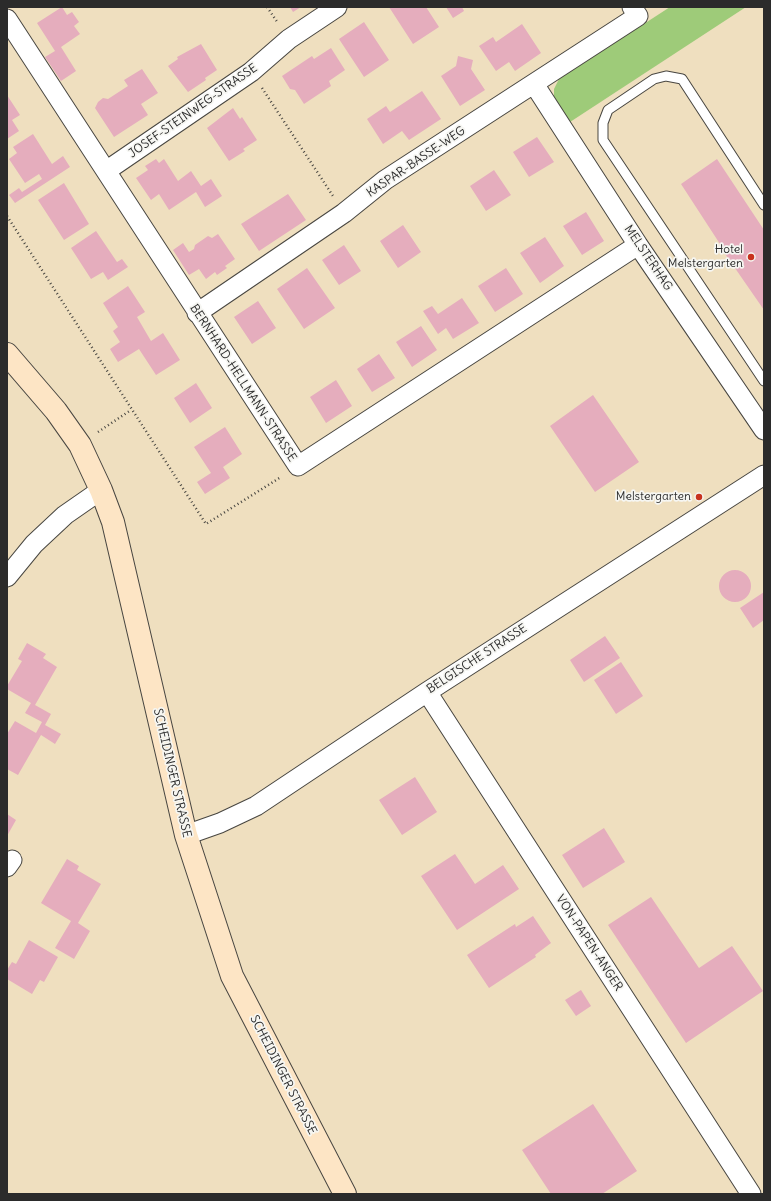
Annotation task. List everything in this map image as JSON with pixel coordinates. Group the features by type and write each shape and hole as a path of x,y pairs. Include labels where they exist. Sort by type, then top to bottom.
{"main road":[{"name":"SCHEIDINGER STRASSE","path":"7,354 56,411 80,445 101,490 113,522 186,835 232,976 345,1194"}],"street":[{"path":"7,12 15,7"},
{"name":"JOSEF-STEINWEG-STRASSE","path":"106,171 251,72 289,39 337,7"},
{"name":"KASPAR-BASSE-WEG","path":"197,313 344,213 385,180 534,84 635,11"},
{"name":"BERNHARD-HELLMANN-STRASSE","path":"7,19 298,466 638,245"},
{"name":"MELSTERHAG","path":"534,84 638,245 764,430"},
{"name":"BELGISCHE STRASSE","path":"186,835 220,823 256,806 426,692 764,475"},
{"path":"7,578 34,544 65,515 101,490"},
{"name":"VON-PAPEN-ANGER","path":"426,692 752,1194"}],"lane":[{"path":"764,205 682,79 666,76 654,79 608,110 603,123 603,140 764,381"}],"path":[{"path":"251,72 344,213"},
{"path":"7,216 206,524 298,466"},
{"path":"80,445 131,410"}],"green space":[{"path":"670,7 746,7 567,124 554,102 554,89 559,79"}],"building":[{"path":"62,7 67,15 72,12 79,22 74,26 80,34 61,47 76,71 61,81 45,57 55,51 37,23"},
{"path":"290,7 301,7 293,12"},
{"path":"389,7 426,7 439,27 413,44"},
{"path":"446,7 462,7 464,11 453,18"},
{"path":"364,22 389,60 364,77 339,39"},
{"path":"522,24 541,53 515,71 509,62 496,71 479,46 493,37 496,42"},
{"path":"201,44 217,70 205,78 206,80 188,92 168,66 178,59 177,57"},
{"path":"331,48 345,70 329,81 331,86 304,104 295,90 290,89 282,76 312,56 314,59"},
{"path":"458,56 473,60 471,69 485,90 460,106 441,76 456,66"},
{"path":"142,69 158,93 141,104 148,115 114,137 95,108 98,102 103,98 108,99 128,86 124,80"},
{"path":"422,91 441,119 409,140 402,131 383,144 367,119 386,106 390,112"},
{"path":"7,95 20,115 12,120 19,131 7,139"},
{"path":"233,108 240,119 242,117 257,140 243,149 245,151 229,161 207,128"},
{"path":"33,134 52,164 63,156 70,167 15,203 9,195 19,188 22,192 42,179 39,174 25,183 9,159 17,153 13,147"},
{"path":"537,137 554,162 529,177 513,152"},
{"path":"156,159 159,163 164,159 178,181 191,171 201,186 211,179 222,196 205,207 196,192 169,210 159,194 151,200 136,178 148,170 145,166"},
{"path":"717,159 764,230 764,310 719,245 720,244 681,184"},
{"path":"494,170 511,195 486,211 470,186"},
{"path":"64,183 89,224 64,240 38,200"},
{"path":"288,194 306,220 259,251 241,224"},
{"path":"586,212 604,241 582,255 563,226"},
{"path":"403,225 421,252 398,268 380,241"},
{"path":"96,231 117,262 122,259 128,267 108,280 103,272 91,279 71,248"},
{"path":"218,234 235,259 225,266 227,268 217,275 215,272 206,279 199,269 189,275 173,250 183,243 189,252 194,249 195,245 208,236 212,238"},
{"path":"545,237 564,266 540,283 520,253"},
{"path":"344,245 361,271 339,285 322,260"},
{"path":"307,268 335,308 304,329 277,289"},
{"path":"506,268 523,294 495,312 478,286"},
{"path":"128,286 145,312 137,317 151,341 163,333 180,360 156,375 139,349 118,362 110,349 120,342 113,331 118,327 103,303"},
{"path":"462,298 479,323 453,339 446,328 438,334 423,311 432,306 438,314"},
{"path":"258,301 276,328 252,344 234,317"},
{"path":"421,326 437,350 412,367 396,342"},
{"path":"379,354 395,378 372,392 357,369"},
{"path":"336,380 352,406 326,423 310,397"},
{"path":"196,383 212,408 190,423 174,398"},
{"path":"593,395 639,462 595,492 550,426"},
{"path":"225,427 242,454 223,467 230,478 205,494 197,482 211,473 194,447"},
{"path":"732,570 738,570 747,574 751,586 747,598 738,602 732,602 723,598 719,589 719,583 723,574"},
{"path":"764,592 764,620 753,628 740,608"},
{"path":"605,636 620,658 584,682 570,660"},
{"path":"27,643 46,654 43,658 57,667 35,705 51,714 45,725 61,734 55,744 41,735 18,775 7,769 7,734 15,721 36,733 42,722 25,713 31,703 7,689 7,686 22,661 18,659"},
{"path":"621,662 643,696 616,714 594,680"},
{"path":"415,777 437,812 402,835 379,800"},
{"path":"7,814 16,820 7,836"},
{"path":"604,828 625,862 583,888 562,855"},
{"path":"455,854 475,884 503,865 519,889 457,930 421,876"},
{"path":"67,859 79,866 77,870 101,884 78,923 90,931 74,959 55,948 71,921 41,903"},
{"path":"651,897 699,968 732,946 763,991 686,1043 608,925"},
{"path":"533,916 551,943 535,955 536,957 489,988 467,955 515,924 516,927"},
{"path":"29,940 58,957 44,982 40,980 32,994 7,979 7,970 12,962 16,964"},
{"path":"581,990 591,1006 576,1016 565,1000"},
{"path":"593,1104 637,1171 602,1194 551,1194 522,1150"}],"place":[{"name":"Hotel Melstergarten","path":"751,257"},
{"name":"Melstergarten","path":"699,497"}]}
